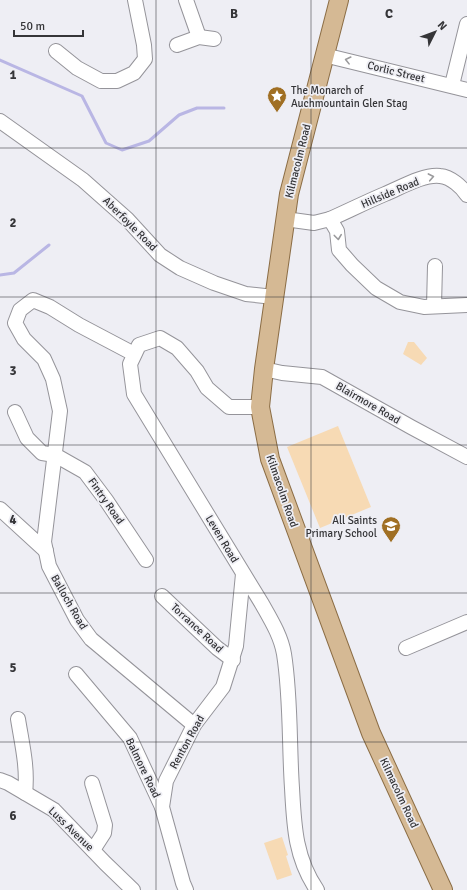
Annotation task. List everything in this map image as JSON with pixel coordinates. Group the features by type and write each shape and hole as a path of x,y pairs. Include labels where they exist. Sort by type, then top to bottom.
{"main road":[{"name":"Kilmacolm Road","path":"339,0 289,194 260,407 270,459 371,733 443,890"}],"street":[{"path":"56,51 77,68 101,81 117,80 134,73 145,59 144,45 135,0"},
{"path":"186,0 198,38"},
{"path":"452,86 467,24"},
{"path":"177,46 198,38 214,39"},
{"name":"Corlic Street","path":"324,54 467,90"},
{"name":"Aberfoyle Road","path":"0,121 83,180 127,219 160,255 180,268 214,283 246,294 274,297"},
{"name":"Hillside Road","path":"285,219 314,223 330,219 410,183 430,177 441,176 452,180 463,188 467,195"},
{"path":"330,219 337,231 339,250 376,288 400,302 424,306 467,306"},
{"path":"434,306 435,266"},
{"name":"Balloch Road","path":"134,354 50,307 33,300 20,310 15,323 24,339 44,359 52,379 60,411 44,542 49,566 77,620 91,639 194,725"},
{"path":"134,354 139,345 160,338 177,348 197,371 207,388 229,407 260,407"},
{"name":"Leven Road","path":"134,354 130,364 134,394 274,626 284,654 289,707 289,748 294,825 303,864 317,890"},
{"name":"Blairmore Road","path":"264,369 282,373 322,377 411,428 467,457"},
{"path":"15,412 27,438 42,453 55,455"},
{"name":"Fintry Road","path":"55,455 85,472 106,500 146,560"},
{"path":"0,509 46,551"},
{"name":"Renton Road","path":"186,890 162,808 166,781 194,725 223,687 233,660 236,646 243,574"},
{"name":"Torrance Road","path":"162,596 217,648 233,660"},
{"path":"406,648 467,622"},
{"name":"Balmore Road","path":"76,674 130,738 162,808"},
{"path":"18,719 27,778 25,793"},
{"name":"Luss Avenue","path":"0,780 8,783 54,810 133,890"},
{"path":"92,783 105,825 104,833 93,850"}],"shaded area":[{"path":"408,342 414,342 427,358 421,365 403,354"},
{"path":"338,426 371,507 320,528 287,447"},
{"path":"282,837 288,855 286,856 292,875 277,880 264,843"}],"waterway":[{"path":"0,60 82,96 106,143 122,150 149,141 179,115 197,108 224,108"},
{"path":"0,275 14,273 49,245"}],"place":[{"name":"The Monarch of Auchmountain Glen Stag","path":"277,113"},
{"name":"All Saints Primary School","path":"391,543"}]}
